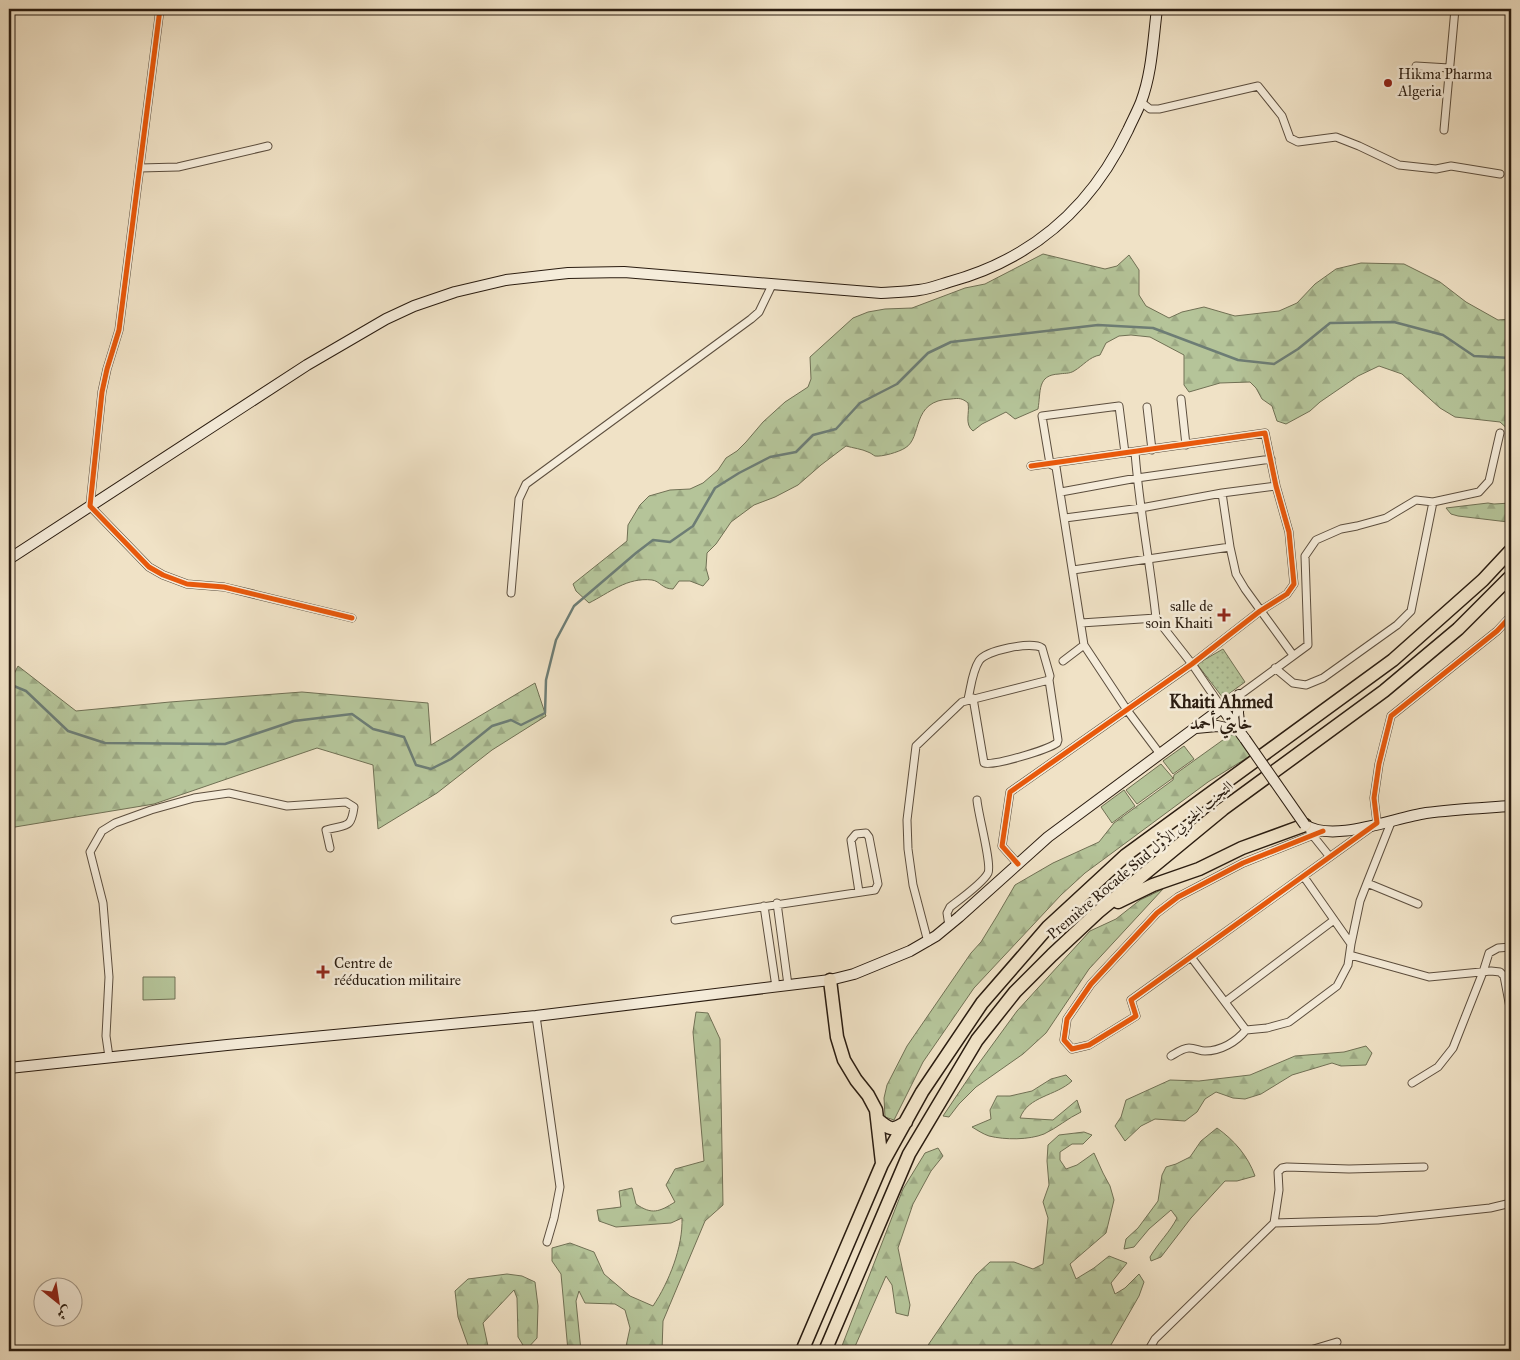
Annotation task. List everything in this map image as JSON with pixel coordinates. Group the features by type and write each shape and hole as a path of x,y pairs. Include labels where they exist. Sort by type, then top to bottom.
{"highway":[{"name":"Première Rocade Sud التجنب الجنوبي الأول","path":"802,1351 882,1164 922,1092 982,1002 1048,927 1126,855 1393,660 1483,580 1511,550"},
{"name":"Première Rocade Sud التجنب الجنوبي الأول","path":"825,1351 909,1154 977,1040 1015,992 1052,954 1098,912 1223,809 1384,691 1458,629 1511,576"},
{"path":"1098,912 1153,885 1199,869 1236,850 1309,830"},
{"path":"830,980 837,1037 844,1060 876,1110 882,1164"},
{"path":"878,1119 890,1128 897,1128 906,1122"}],"main road":[{"path":"9,559 307,365 386,319 414,306 447,295 506,280 568,273 624,272 881,293 920,290 997,266 1039,240 1074,211 1103,174 1121,144 1141,102 1149,72 1157,9"},
{"path":"1239,695 1238,713 1242,735"},
{"path":"9,1068 536,1016 830,980 864,970 928,942 949,926 1048,837 1222,708 1309,830 1344,832 1377,823 1439,811 1511,806"},
{"path":"1195,728 1217,726 1242,735"}],"street":[{"path":"160,9 120,330 107,369 102,392 90,506 149,567 163,575 187,584 224,587 352,618"},
{"path":"1444,130 1455,9"},
{"path":"1416,66 1449,68"},
{"path":"1141,102 1150,108 1159,109 1258,86 1282,116 1290,138 1298,142 1336,137 1399,166 1436,169 1451,166 1500,174"},
{"path":"140,168 178,167 268,146"},
{"path":"511,593 519,499 526,484 751,319 758,312 772,285"},
{"path":"1181,399 1186,445"},
{"path":"1050,464 1042,416 1119,406 1125,454"},
{"path":"1148,407 1152,450"},
{"path":"1018,864 1002,846 1010,792 1192,664 1260,611 1287,594 1294,584 1289,532 1276,486 1266,433 1032,466"},
{"path":"1135,452 1156,618 1192,664 1222,708 1308,645 1305,556 1316,540 1341,529 1386,518 1416,500 1433,502 1479,492 1489,481 1500,433"},
{"path":"1061,492 1137,478 1271,459"},
{"path":"1050,464 1056,467 1061,492 1084,645 1127,710 1160,754"},
{"path":"1065,518 1141,508 1222,493 1276,486"},
{"path":"1222,493 1236,574 1260,611 1293,655"},
{"path":"1275,668 1293,682 1306,685 1323,678 1397,626 1411,611 1433,502"},
{"path":"1073,570 1230,546"},
{"path":"1330,857 1309,830 1178,897 1157,913 1091,984 1067,1019 1064,1040 1072,1049 1089,1045 1136,1016 1130,1000 1191,957 1304,876 1377,823 1374,798 1379,764 1391,716 1497,631 1511,616"},
{"path":"1081,623 1156,618"},
{"path":"1030,644 1039,645 1042,648 1050,676 1058,740 1042,750 1003,761 984,763 970,699 980,660 986,655 1030,644"},
{"path":"1063,661 1084,645"},
{"path":"928,942 913,885 908,849 907,820 916,746 956,707 970,699 1049,680"},
{"path":"109,1058 106,1036 109,977 103,903 90,852 102,832 115,823 151,810 194,798 229,793 287,806 346,802 354,807 352,820 349,824 326,830 330,848"},
{"path":"949,926 947,913 950,907 986,876 989,868 977,800"},
{"path":"1171,1056 1188,1048 1203,1051 1215,1050 1228,1045 1240,1037 1246,1030 1267,1028 1289,1022 1337,986 1348,965 1360,901 1392,820"},
{"path":"675,920 776,903 875,890 878,887 869,837 866,833 856,834 851,840 859,892"},
{"path":"1304,876 1351,944"},
{"path":"1366,883 1418,904"},
{"path":"776,903 788,985"},
{"path":"764,906 776,987"},
{"path":"1225,1002 1334,920"},
{"path":"1412,1083 1438,1067 1453,1048 1489,953 1498,948 1511,947"},
{"path":"1350,955 1429,977 1491,971 1500,972 1504,976 1511,1013"},
{"path":"1191,957 1246,1030"},
{"path":"536,1016 560,1187 547,1242"},
{"path":"1148,1351 1155,1339 1274,1223 1279,1190 1278,1172 1282,1168 1424,1167"},
{"path":"1274,1223 1378,1220 1490,1208 1511,1203"},
{"path":"1307,1351 1337,1342"}],"green space":[{"path":"1043,254 1105,269 1117,266 1129,255 1139,270 1139,295 1146,306 1169,318 1182,312 1204,307 1235,316 1279,311 1297,303 1315,284 1336,269 1361,263 1404,264 1440,282 1466,302 1498,320 1511,319 1511,432 1500,422 1455,417 1440,408 1402,374 1379,366 1358,376 1310,411 1286,424 1277,421 1272,406 1262,399 1250,382 1220,383 1189,392 1184,385 1184,355 1150,337 1119,336 1106,343 1100,355 1090,359 1074,371 1047,377 1041,385 1038,409 1015,419 1006,412 982,424 973,431 968,422 968,403 958,399 938,401 923,412 914,436 910,443 902,450 875,456 866,451 846,446 798,485 754,505 731,522 716,544 707,553 706,568 709,579 703,586 690,581 679,581 673,589 666,588 652,580 634,581 626,583 589,603 576,591 573,584 627,541 628,525 640,505 649,496 670,490 690,489 703,483 718,470 726,458 746,442 763,422 785,402 808,387 811,379 810,357 853,318 868,312 885,309 912,308 965,288 985,284"},
{"path":"1488,503 1511,503 1511,521 1458,516 1451,514 1446,508"},
{"path":"1223,649 1245,682 1223,698 1197,664"},
{"path":"18,666 76,711 302,692 428,703 431,745 535,683 546,716 492,750 437,793 378,829 373,765 317,748 154,804 9,828 9,684"},
{"path":"1234,732 1250,756 1208,782 1085,873 1061,895 974,988 923,1062 894,1120 885,1117 884,1098 887,1085 907,1046 971,953 981,942 1015,885 1053,863 1099,842 1114,823 1173,780 1174,775"},
{"path":"1184,746 1194,759 1173,774 1163,761"},
{"path":"1161,764 1173,778 1137,804 1126,790"},
{"path":"1124,790 1135,806 1112,823 1101,807"},
{"path":"1163,889 1089,969 1046,1033 1023,1054 976,1087 949,1117 943,1116 1017,1011 1090,931 1116,919 1140,900"},
{"path":"143,977 175,977 175,999 143,1000"},
{"path":"696,1012 708,1013 720,1039 723,1205 705,1221 663,1321 662,1351 625,1351 630,1328 625,1310 615,1304 585,1303 579,1291 576,1301 581,1351 568,1351 561,1274 552,1261 552,1248 570,1243 594,1252 604,1274 630,1296 653,1306 674,1264 680,1241 682,1218 671,1223 616,1227 599,1221 597,1210 621,1207 619,1191 632,1188 636,1204 651,1211 660,1210 675,1202 666,1185 675,1169 704,1161 693,1032"},
{"path":"1366,1046 1372,1053 1366,1065 1341,1066 1332,1063 1292,1075 1261,1094 1245,1099 1233,1098 1216,1092 1205,1099 1197,1112 1185,1121 1155,1119 1141,1126 1125,1141 1115,1126 1121,1117 1126,1100 1170,1080 1199,1081 1250,1075 1295,1056 1344,1052"},
{"path":"1066,1075 1072,1081 1029,1105 1020,1118 1053,1120 1077,1100 1081,1112 1049,1132 1031,1137 1009,1139 989,1136 972,1127 991,1119 990,1110 997,1096 1010,1096 1032,1091 1051,1079"},
{"path":"1217,1128 1240,1149 1255,1176 1237,1181 1225,1181 1191,1218 1161,1257 1151,1261 1150,1257 1177,1218 1171,1210 1149,1229 1134,1247 1124,1249 1126,1239 1138,1228 1158,1201 1162,1175 1166,1167 1190,1157 1201,1141"},
{"path":"1084,1132 1092,1135 1083,1144 1072,1144 1060,1152 1060,1160 1066,1169 1077,1165 1094,1153 1110,1186 1114,1200 1106,1233 1070,1264 1076,1279 1109,1256 1127,1263 1111,1283 1115,1294 1125,1288 1139,1274 1144,1282 1139,1296 1108,1350 924,1351 976,1275 990,1262 1014,1262 1033,1269 1043,1264 1048,1218 1043,1202 1049,1185 1048,1145 1059,1135"},
{"path":"938,1148 943,1156 931,1171 913,1204 898,1248 910,1305 908,1316 896,1313 892,1285 886,1276 853,1351 840,1351 903,1189 925,1153"},
{"path":"507,1274 522,1276 535,1282 538,1306 537,1338 526,1350 518,1337 517,1298 514,1290 483,1323 489,1351 470,1351 458,1317 455,1291 468,1279"}],"waterway":[{"path":"9,684 26,691 68,731 105,743 225,744 294,721 352,714 373,729 404,737 416,765 431,769 451,759 492,726 511,720 521,725 545,713 546,680 556,640 574,606 653,540 670,542 693,526 715,488 770,457 796,452 813,435 836,429 860,403 897,384 928,353 951,342 1098,325 1153,328 1238,360 1274,364 1298,349 1330,323 1394,322 1443,335 1474,356 1511,358"}],"cycle path":[{"path":"160,9 119,330 102,392 90,506 149,567 163,575 187,584 224,587 352,618"},
{"path":"1018,864 1002,846 1010,792 1192,664 1260,611 1287,594 1294,584 1289,532 1276,486 1265,433 1031,466"},
{"path":"1323,831 1243,863 1178,897 1157,913 1091,984 1067,1019 1064,1040 1072,1049 1089,1045 1136,1016 1131,1000 1377,823 1374,798 1379,764 1391,716 1497,631 1511,616"}],"place":[{"name":"Hikma Pharma Algeria","path":"1388,83"},
{"name":"salle de soin Khaiti","path":"1224,615"},
{"name":"Centre de rééducation militaire","path":"323,972"}],"district":[{"name":"Khaiti Ahmed خايتي أحمد","path":"1221,712"}]}
